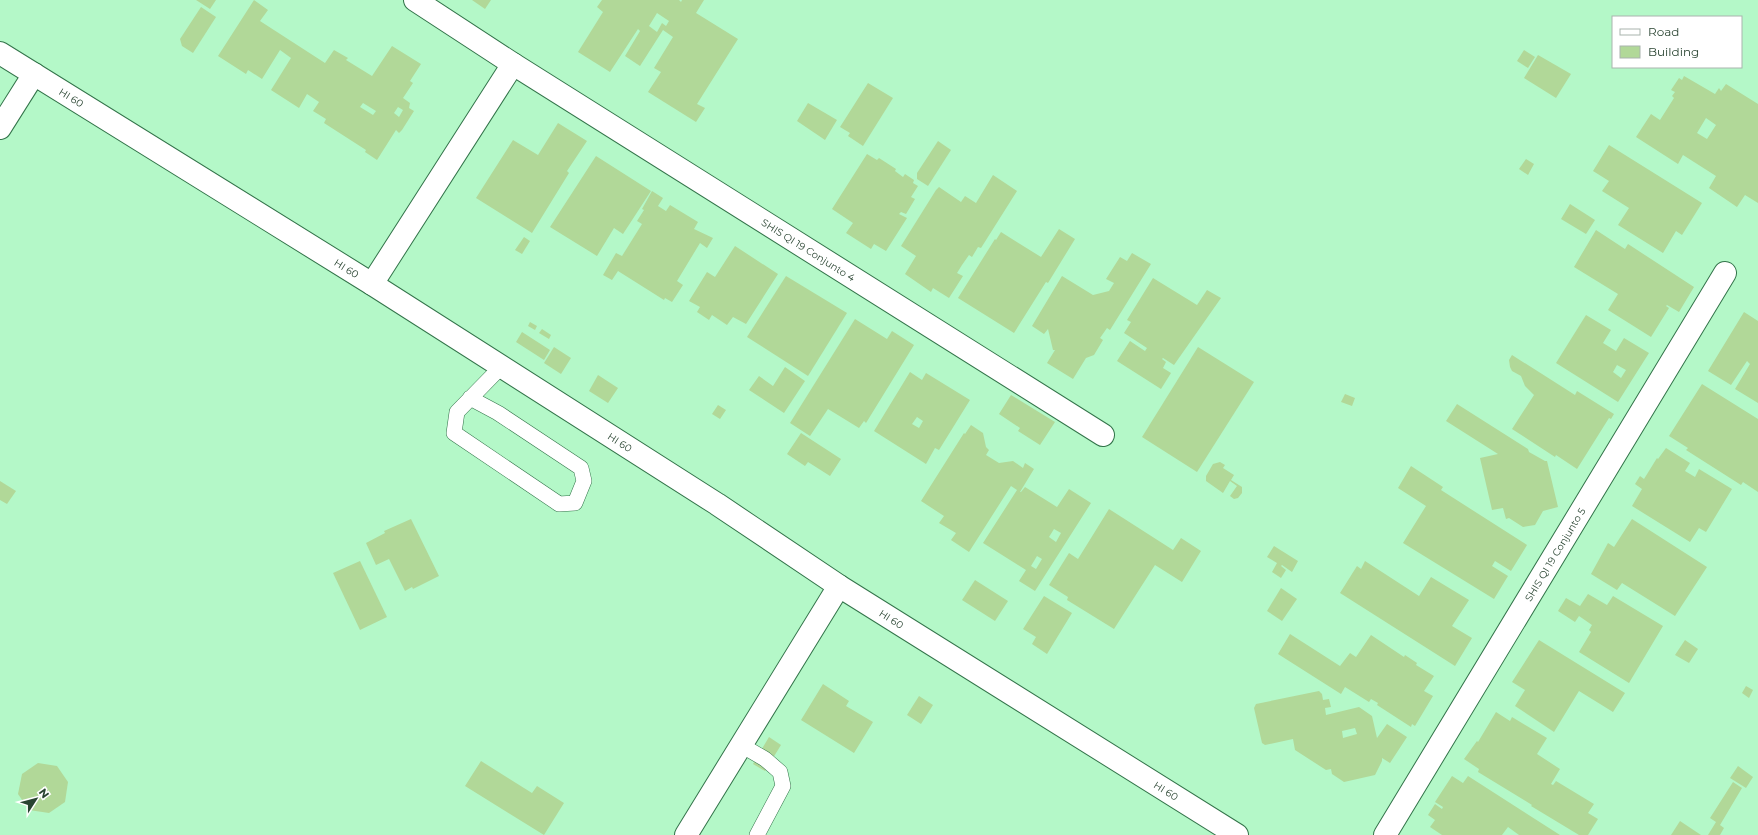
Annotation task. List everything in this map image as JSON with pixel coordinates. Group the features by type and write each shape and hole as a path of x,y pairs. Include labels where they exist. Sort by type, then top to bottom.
{"street":[{"name":"SHIS QI 19 Conjunto 4","path":"415,0 513,64 1103,435"},
{"name":"HI 60","path":"0,53 372,284 717,504 839,586 1237,835"},
{"path":"372,284 513,64"},
{"path":"0,128 34,74"},
{"name":"SHIS QI 19 Conjunto 5","path":"1385,835 1725,274"},
{"path":"686,835 839,586"}],"lane":[{"path":"470,398 498,413 581,468 584,481 575,503 559,504 454,433 457,412 470,398 501,367"},
{"path":"741,745 766,759 780,772 783,786 757,835"}],"building":[{"path":"196,0 216,0 210,9"},
{"path":"254,0 268,10 260,21 325,63 334,50 348,58 346,60 372,76 392,46 421,64 410,81 413,83 403,98 410,103 409,108 414,111 402,130 399,133 396,130 377,160 365,152 366,150 324,123 326,119 313,111 319,102 307,94 299,108 271,90 291,58 280,50 262,79 248,70 246,74 218,56","holes":["363,103 376,111 373,115 360,107","398,107 403,110 399,117 394,113"]},
{"path":"472,0 491,0 485,9"},
{"path":"602,0 679,0 681,2 682,0 704,0 696,13 738,39 697,104 705,108 696,122 648,92 661,72 654,68 673,37 663,30 640,66 625,56 640,31 638,29 610,72 578,52 603,12 597,7","holes":["657,13 669,21 666,26 662,23 657,32 649,26"]},
{"path":"201,7 216,17 193,53 182,46 180,39"},
{"path":"1524,50 1535,57 1528,68 1517,61"},
{"path":"1538,55 1571,74 1556,98 1524,78"},
{"path":"1684,76 1715,94 1719,88 1721,91 1726,84 1758,104 1758,203 1745,195 1737,207 1709,188 1716,176 1683,155 1678,164 1636,137 1651,114 1660,120 1674,98 1672,96 1675,92 1671,90 1679,78 1682,80","holes":["1706,118 1716,125 1707,139 1697,133"]},
{"path":"868,83 893,98 863,146 848,136 850,133 840,127"},
{"path":"808,103 837,120 825,140 797,121"},
{"path":"558,123 587,141 567,171 569,173 532,233 476,198 513,140 538,155"},
{"path":"938,141 951,150 928,186 917,179 917,173"},
{"path":"1609,145 1702,203 1682,235 1676,231 1663,253 1618,225 1629,208 1602,191 1609,181 1593,171"},
{"path":"867,154 877,160 879,158 896,169 895,171 903,177 905,174 914,180 913,183 918,186 911,197 915,199 906,214 901,212 899,214 907,218 886,251 874,244 871,249 846,233 853,223 832,209"},
{"path":"596,156 651,191 623,234 614,228 597,256 550,227"},
{"path":"1526,159 1534,164 1528,175 1519,169"},
{"path":"993,175 1017,191 981,248 978,247 972,257 969,255 962,265 957,273 963,276 949,298 933,288 931,292 905,274 916,256 901,246 936,190 939,187 961,202 965,196 976,203"},
{"path":"652,191 663,198 658,206 666,211 670,205 698,222 694,229 713,238 707,248 700,243 677,281 683,285 672,302 665,298 664,300 618,271 612,280 603,275 616,253 622,256 642,224 637,221 644,210 642,209"},
{"path":"1570,204 1595,220 1586,234 1561,219"},
{"path":"1059,229 1075,239 1048,283 1046,282 1014,333 958,298 995,239 996,240 1001,232 1041,257"},
{"path":"1596,230 1625,249 1628,244 1694,287 1679,312 1667,305 1666,306 1669,308 1651,337 1608,310 1618,294 1574,267"},
{"path":"524,237 530,241 522,254 515,250"},
{"path":"735,246 778,274 746,324 733,317 727,325 712,315 709,320 697,312 700,307 689,301 707,272 715,277"},
{"path":"1132,253 1151,264 1110,330 1107,328 1100,338 1103,340 1094,355 1086,358 1073,379 1047,363 1055,350 1053,350 1048,329 1044,334 1032,326 1062,276 1093,295 1109,291 1114,283 1106,279 1120,257 1127,261"},
{"path":"786,276 847,313 808,376 747,337"},
{"path":"1153,278 1197,305 1207,290 1221,298 1174,365 1163,358 1162,359 1166,362 1163,368 1171,373 1161,389 1117,361 1130,341 1145,351 1147,348 1124,333 1131,322 1127,320"},
{"path":"1744,312 1758,321 1758,403 1735,389 1750,364 1747,361 1731,385 1708,371"},
{"path":"1586,315 1611,330 1603,343 1616,351 1624,338 1649,353 1618,402 1556,363","holes":["1617,365 1626,370 1621,378 1613,372"]},
{"path":"855,319 887,339 892,331 914,345 866,423 864,421 859,428 828,409 810,436 790,423"},
{"path":"530,322 537,326 535,330 528,326"},
{"path":"542,329 551,335 549,339 539,333"},
{"path":"522,332 550,350 544,360 516,342"},
{"path":"554,347 571,358 561,374 544,363"},
{"path":"1198,347 1254,382 1197,472 1142,437"},
{"path":"1512,355 1575,395 1577,391 1614,414 1611,419 1609,418 1577,469 1556,455 1555,457 1512,429 1534,395 1525,386 1521,376 1512,371 1509,360"},
{"path":"785,367 805,381 784,413 749,390 759,376 773,386"},
{"path":"910,372 922,380 926,373 970,400 939,450 935,448 926,464 874,431","holes":["917,417 923,421 919,428 912,424"]},
{"path":"598,375 618,388 608,403 589,391"},
{"path":"1702,384 1758,419 1758,492 1743,482 1741,485 1686,450 1688,448 1669,436"},
{"path":"1345,394 1355,398 1352,406 1341,402"},
{"path":"1011,395 1055,422 1040,445 1018,431 1020,428 999,414"},
{"path":"1457,404 1528,449 1529,452 1547,461 1558,507 1543,511 1535,525 1523,527 1509,518 1506,519 1503,508 1492,510 1480,458 1498,454 1446,421"},
{"path":"718,405 726,410 720,419 712,414"},
{"path":"971,425 983,433 986,447 989,450 986,455 999,463 1013,461 1023,468 1025,463 1034,469 1020,492 1025,487 1057,507 1069,489 1091,503 1035,591 1019,581 1026,570 983,543 1017,490 1011,486 969,552 951,540 956,533 939,523 944,516 921,501 964,433 965,434","holes":["1054,529 1061,533 1056,542 1049,537","1037,556 1042,559 1036,569 1031,566"]},
{"path":"801,433 841,459 830,476 808,462 805,466 787,454"},
{"path":"1666,448 1690,463 1685,471 1695,477 1699,469 1732,489 1706,532 1699,528 1690,542 1632,506 1642,489 1635,484 1640,476 1644,479 1657,458 1658,459"},
{"path":"1220,462 1225,465 1223,468 1234,475 1231,480 1242,487 1242,493 1238,498 1234,499 1230,496 1237,486 1230,481 1223,493 1206,481 1206,476 1213,464"},
{"path":"1411,466 1443,487 1441,490 1527,545 1511,571 1495,561 1492,566 1508,576 1494,599 1403,543 1426,506 1398,488"},
{"path":"0,481 16,491 7,504 0,500"},
{"path":"1109,509 1173,550 1181,538 1201,551 1182,582 1155,565 1114,629 1067,600 1068,597 1049,585 1069,553 1078,559"},
{"path":"411,519 439,576 413,589 412,587 405,591 389,559 376,565 366,543 385,533 384,531"},
{"path":"1632,519 1707,567 1675,616 1622,583 1617,590 1591,574 1608,543 1614,547"},
{"path":"1274,546 1298,561 1292,572 1282,565 1281,566 1286,570 1281,578 1272,572 1277,563 1267,557"},
{"path":"360,561 387,617 360,630 333,573"},
{"path":"1365,561 1419,596 1431,577 1469,600 1452,626 1472,638 1455,666 1340,593 1357,566 1361,569"},
{"path":"975,580 1008,601 995,621 962,600"},
{"path":"1281,588 1297,599 1282,621 1267,611"},
{"path":"1588,594 1607,605 1613,596 1663,626 1629,683 1579,652 1591,632 1589,630 1592,625 1579,616 1575,622 1558,611 1566,598 1580,606"},
{"path":"1044,596 1072,613 1047,654 1032,644 1036,637 1023,629"},
{"path":"1290,634 1340,666 1350,653 1356,657 1371,635 1404,657 1405,655 1417,663 1416,665 1434,676 1424,691 1433,696 1415,726 1412,724 1411,727 1377,705 1378,703 1371,699 1369,702 1345,687 1341,694 1278,654"},
{"path":"1539,640 1625,693 1613,712 1579,691 1554,732 1515,706 1525,690 1512,682"},
{"path":"1685,640 1698,649 1689,663 1675,655"},
{"path":"823,684 849,701 846,706 873,722 854,753 801,720"},
{"path":"1746,686 1753,690 1749,698 1742,693"},
{"path":"1319,691 1322,694 1323,700 1329,699 1331,707 1325,708 1326,715 1359,707 1372,716 1377,738 1387,724 1407,737 1390,763 1382,758 1375,775 1344,782 1332,774 1331,769 1326,770 1295,750 1293,739 1265,745 1262,743 1254,708 1256,704","holes":["1355,728 1357,734 1343,738 1342,731"]},
{"path":"919,696 933,705 921,724 907,715"},
{"path":"1496,712 1510,721 1512,717 1547,738 1537,754 1560,769 1551,784 1553,785 1556,781 1594,804 1588,813 1598,819 1588,835 1579,835 1531,806 1532,805 1478,772 1479,769 1464,759 1477,741 1478,742"},
{"path":"769,737 781,745 765,771 753,764"},
{"path":"481,761 532,793 537,786 564,803 544,835 465,786"},
{"path":"38,763 57,766 68,782 65,802 49,813 29,810 18,794 22,774"},
{"path":"1738,766 1753,777 1746,788 1730,778"},
{"path":"1452,776 1463,783 1468,776 1560,835 1519,835 1508,827 1502,835 1442,835 1430,827 1435,820 1428,815 1435,804 1442,809 1443,807 1435,802"},
{"path":"1733,782 1742,788 1720,825 1724,828 1720,835 1708,835 1716,822 1710,818"},
{"path":"1680,821 1701,835 1671,835"}]}
